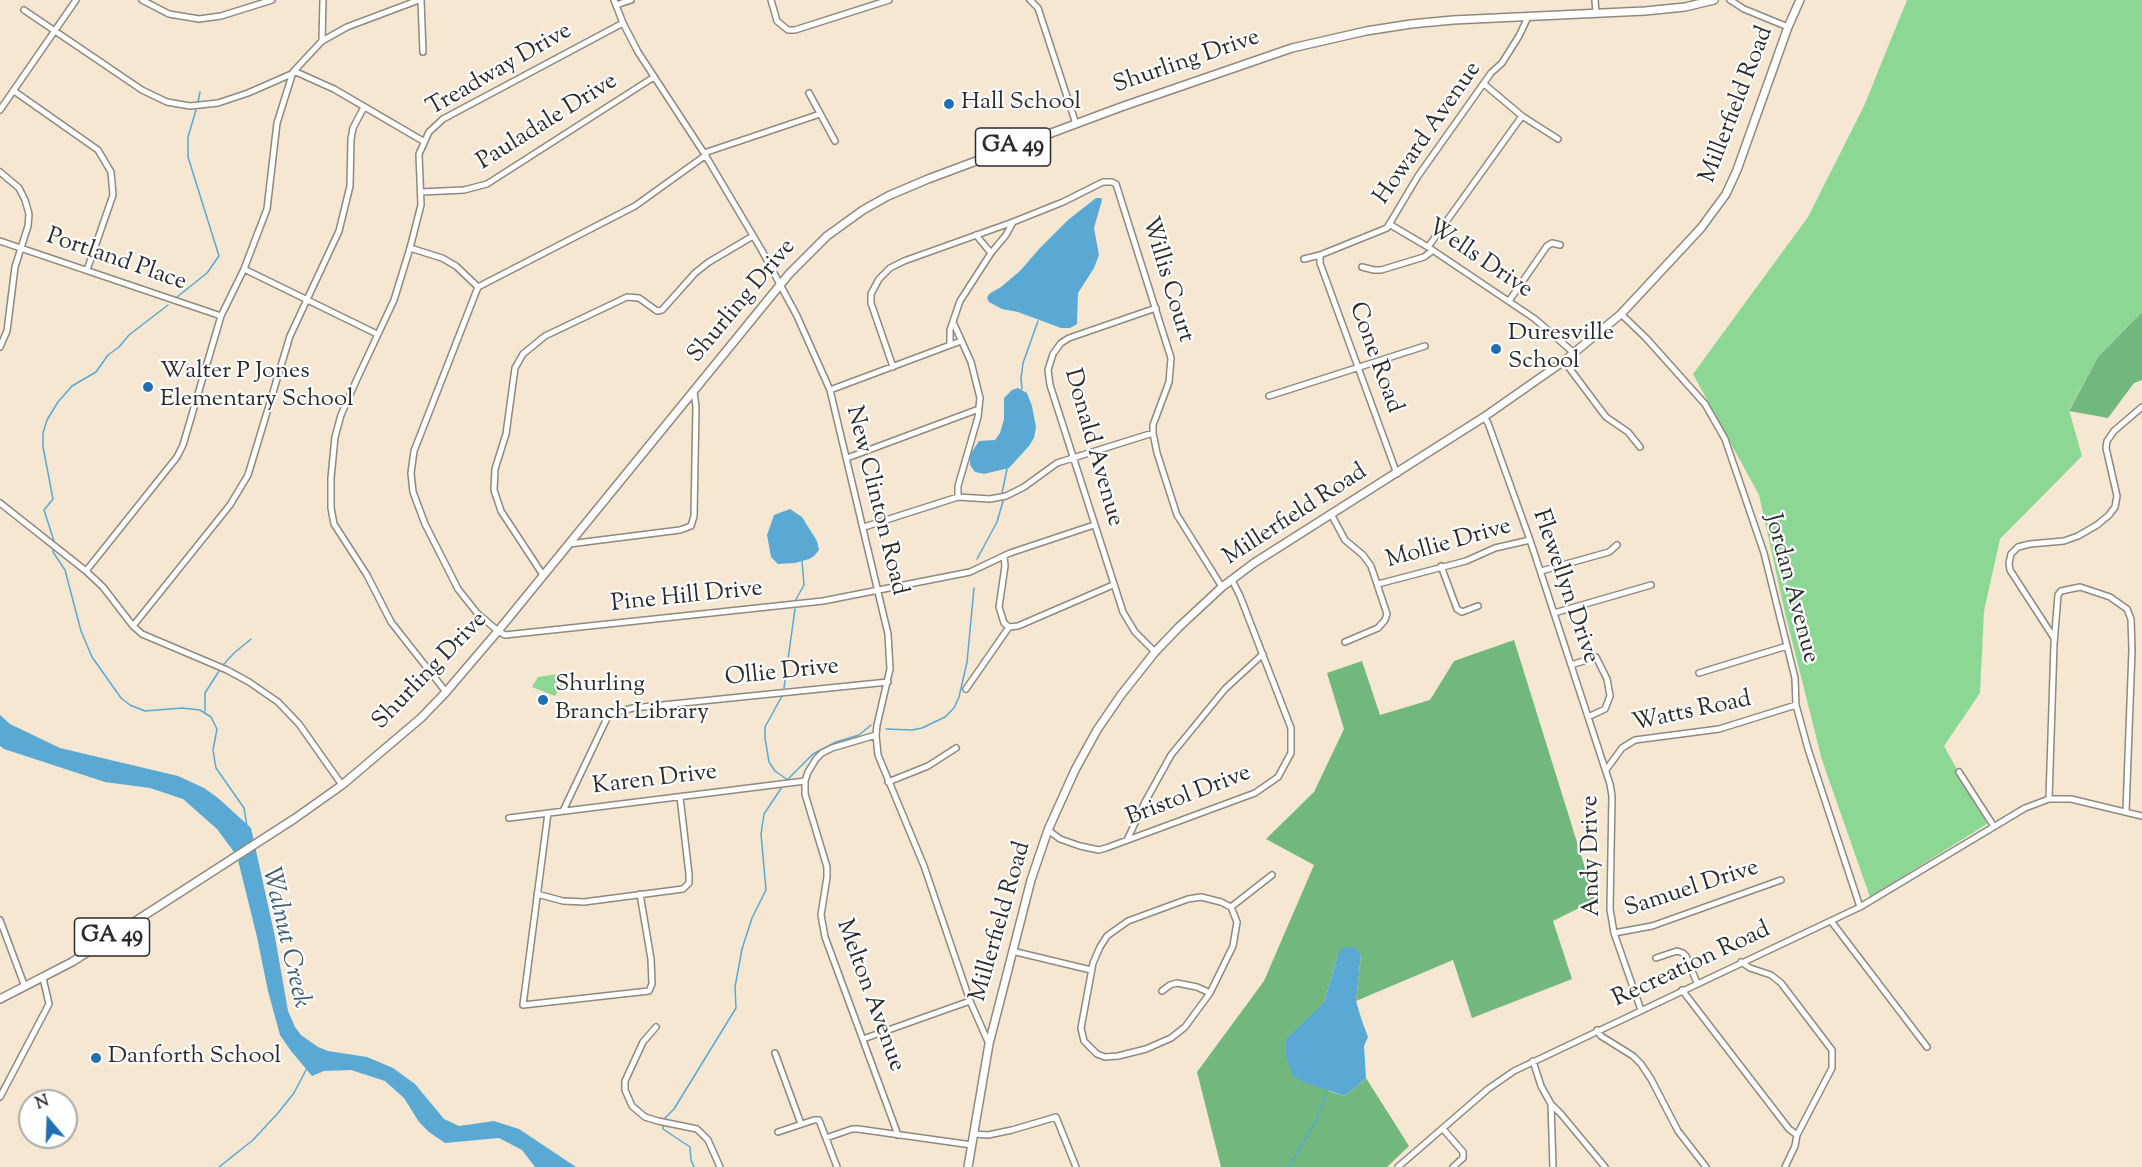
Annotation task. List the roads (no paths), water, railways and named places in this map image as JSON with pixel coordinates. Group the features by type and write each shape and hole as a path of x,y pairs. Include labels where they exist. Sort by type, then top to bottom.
{"main road":[{"name":"Shurling Drive","path":"0,999 43,978 116,935 220,867 342,785 397,738 446,692 498,632 799,263 827,236 863,210 888,196 1076,124 1279,51 1411,24 1671,9 1714,0"},
{"name":"Millerfield Road","path":"968,1167 989,1044 1031,880 1048,830 1075,770 1097,730 1121,695 1155,652 1222,587 1277,547 1397,474 1484,417 1574,353 1621,314 1701,228 1726,194 1800,0"}],"street":[{"path":"0,110 76,0"},
{"path":"142,0 169,14 199,19 221,16 272,0"},
{"path":"322,41 323,0"},
{"path":"24,10 147,93 178,105 202,106 228,100 264,87 293,72 322,41 359,22 420,0 423,52"},
{"path":"615,2 631,0"},
{"path":"771,0 777,21 788,30 795,30 889,0"},
{"path":"1029,0 1038,8 1076,124"},
{"path":"1595,0 1596,13"},
{"path":"1730,0 1744,9 1788,27"},
{"name":"New Clinton Road","path":"615,2 622,23 654,77 705,154 753,236 797,316 830,390 864,527 890,646 888,682 876,735 878,755 924,866 970,1001 989,1044"},
{"name":"Howard Avenue","path":"1304,259 1383,230 1389,224 1418,176 1491,73 1502,63 1528,17"},
{"name":"Treadway Drive","path":"446,692 384,612 367,575 337,531 332,516 331,478 335,436 341,415 393,300 410,248 422,192 419,164 423,141 432,128 443,119 622,23"},
{"path":"293,72 312,78 423,141"},
{"path":"86,571 177,457 183,445 221,316 244,269 268,203 277,123 293,72"},
{"name":"Pauladale Drive","path":"422,192 464,190 487,184 654,77"},
{"path":"1484,84 1522,116 1558,139"},
{"path":"14,91 98,150 111,172 112,195 87,270"},
{"path":"809,93 835,141"},
{"path":"134,626 230,505 248,475 290,336 339,231 350,186 353,128 364,106"},
{"path":"498,632 468,604 447,571 419,509 413,492 411,473 414,451 477,286 635,206 705,154 820,114"},
{"path":"1362,267 1381,270 1424,257 1522,116"},
{"path":"0,172 19,188 28,207 28,226 12,284 7,331 0,347"},
{"name":"Willis Court","path":"1013,222 1063,202 1102,182 1114,183 1119,191 1170,351 1172,364 1155,418 1153,433 1157,453 1178,515 1222,587"},
{"path":"893,367 871,303 871,294 876,282 898,264 1013,222"},
{"path":"950,345 950,330 960,301 1013,222"},
{"name":"Wells Drive","path":"1389,224 1509,301 1553,333 1574,353"},
{"path":"976,235 992,253"},
{"path":"543,575 501,511 494,490 493,476 506,434 515,368 523,354 545,336 627,297 639,298 657,311 662,310 709,262 753,236"},
{"name":"Portland Place","path":"0,241 221,316"},
{"path":"1509,301 1547,246 1552,243 1560,244"},
{"path":"410,248 442,258 456,266 477,286"},
{"name":"Cone Road","path":"1320,255 1320,263 1397,474"},
{"path":"244,269 377,334"},
{"name":"Donald Avenue","path":"1155,652 1131,627 1123,612 1072,458 1050,385 1048,370 1053,354 1061,343 1072,336 1156,308"},
{"name":"Jordan Avenue","path":"1621,314 1690,386 1717,423 1733,459 1759,539 1787,646 1795,678 1796,705 1860,907"},
{"path":"953,322 977,380 980,398 979,410 958,486 958,498"},
{"path":"830,390 961,341"},
{"path":"1269,396 1425,346"},
{"path":"1563,361 1606,417 1628,432 1640,447"},
{"path":"569,544 680,530 691,526 694,516 696,407 694,392"},
{"path":"2055,638 2010,570 2011,554 2018,547 2064,541 2078,536 2109,515 2115,507 2117,496 2106,448 2107,441 2114,431 2142,407"},
{"path":"847,458 979,410"},
{"name":"Flewellyn Drive","path":"1484,417 1541,571 1606,770"},
{"path":"864,527 958,498 990,499 1010,495 1024,488 1051,467 1072,458 1153,433"},
{"path":"0,503 86,571 103,587 142,633 226,670 249,682 278,702 299,724 342,785"},
{"path":"1331,514 1345,540 1367,560 1387,610 1385,620 1373,630 1345,642"},
{"name":"Pine Hill Drive","path":"498,632 505,635 519,634 782,606 878,590 957,575 1094,525"},
{"name":"Mollie Drive","path":"1378,584 1466,561 1495,548 1530,540"},
{"path":"1541,571 1609,552 1617,545"},
{"path":"1004,556 1005,566 999,607 1004,623 1009,627 1018,626 1113,585"},
{"path":"1442,566 1457,609 1462,612 1478,606"},
{"name":"Bristol Drive","path":"1048,830 1060,839 1088,848 1106,848 1255,793 1274,781 1283,770 1291,753 1291,728 1232,580"},
{"path":"1554,613 1652,585"},
{"path":"2126,811 2132,650 2131,619 2127,609 2110,597 2080,587 2069,588 2058,595 2049,799 2088,801 2142,816"},
{"path":"966,688 1009,627"},
{"path":"1699,673 1787,646"},
{"path":"1127,840 1144,802 1171,755 1226,689 1263,654"},
{"path":"1571,665 1596,657 1607,679 1610,696 1605,709 1588,717"},
{"name":"Ollie Drive","path":"563,811 609,714 633,708 888,682"},
{"name":"Watts Road","path":"1606,770 1622,747 1635,740 1719,729 1796,705"},
{"path":"805,781 811,766 822,753 876,735"},
{"path":"888,782 928,766 956,748"},
{"name":"Andy Drive","path":"1606,770 1612,796 1609,891 1614,933 1641,1010"},
{"path":"1959,772 1993,825"},
{"name":"Karen Drive","path":"509,818 805,781"},
{"name":"Melton Avenue","path":"805,781 807,807 825,855 827,867 822,903 822,928 898,1135"},
{"path":"537,894 563,901 584,902 679,890 687,886 689,883 680,797"},
{"name":"Recreation Road","path":"1398,1167 1488,1089 1533,1061 1860,907 2014,813 2049,799"},
{"path":"548,813 522,1005 649,991 652,984 651,960 640,894"},
{"path":"1230,907 1272,875"},
{"name":"Samuel Drive","path":"1614,933 1652,926 1781,879"},
{"path":"1201,897 1230,907 1236,915 1237,931 1233,946 1210,993 1185,1027 1171,1038 1146,1049 1113,1058 1090,1049 1081,1032 1091,970 1104,940 1128,921 1188,899 1201,897"},
{"path":"0,920 25,987"},
{"path":"1831,921 1927,1047"},
{"path":"1012,951 1091,970"},
{"path":"1656,958 1677,951 1683,953 1697,983"},
{"path":"1741,962 1750,968 1771,975 1781,983 1832,1050 1832,1068 1797,1136 1785,1167"},
{"path":"0,1097 49,1004 43,978"},
{"path":"1162,991 1170,985 1184,984 1210,993"},
{"path":"1682,990 1789,1129 1797,1136"},
{"path":"863,1039 970,1001"},
{"path":"656,1028 644,1042 625,1081 625,1090 632,1106 645,1117 697,1129 708,1140 720,1167"},
{"path":"1597,1030 1601,1036 1633,1056 1641,1064 1678,1131 1706,1167"},
{"path":"775,1053 801,1124"},
{"path":"1533,1061 1541,1086 1551,1104 1562,1114 1605,1167"},
{"path":"0,1082 7,1083"},
{"path":"1551,1104 1553,1167"},
{"path":"974,1134 988,1135 1056,1117 1076,1167"},
{"path":"778,1132 819,1120 837,1167"},
{"path":"826,1138 852,1129 972,1145"},
{"path":"1443,1129 1463,1152 1463,1158 1453,1167"}],"water":[{"path":"1096,198 1102,200 1094,228 1099,255 1094,268 1078,293 1077,324 1070,328 1061,328 1018,312 1002,309 989,302 987,298 989,294 1020,271 1068,220"},
{"path":"1018,388 1027,393 1032,406 1036,427 1034,438 1009,468 984,474 975,472 970,465 970,455 979,441 995,440 1000,433 1004,419 1004,398 1012,390"},
{"path":"790,509 802,517 817,541 819,550 809,559 778,564 771,557 767,535 774,515"},
{"path":"0,715 10,724 60,748 178,776 204,788 218,798 251,828 275,937 288,1011 301,1035 328,1051 367,1057 393,1068 415,1084 444,1119 459,1126 494,1121 519,1129 576,1167 535,1167 522,1150 499,1138 445,1143 419,1122 404,1098 385,1081 351,1070 324,1071 312,1076 280,1035 237,856 217,829 183,799 150,788 105,782 4,749 0,746"},
{"path":"1354,947 1361,955 1356,1001 1368,1037 1364,1046 1366,1078 1345,1096 1306,1083 1293,1076 1286,1056 1286,1039 1324,1003 1338,955 1343,948"}],"waterway":[{"path":"198,102 200,92"},
{"path":"177,297 207,273 219,256 188,157 188,137 196,110"},
{"path":"54,541 44,510 53,499 43,447 43,433 47,420 58,402 72,386 96,372 108,355 129,335 168,305"},
{"path":"1022,389 1023,363 1038,321"},
{"path":"1002,493 1007,469"},
{"path":"977,559 997,522 1003,501"},
{"path":"53,550 65,570 81,631 92,657 121,698 130,705 145,711 182,708 200,710 211,717 217,729 213,750 216,768 244,808 247,827"},
{"path":"795,601 804,585 802,561"},
{"path":"886,729 922,728 945,717 954,708 959,697 967,662 974,588"},
{"path":"784,688 795,609"},
{"path":"224,664 251,639"},
{"path":"205,711 205,693 219,671"},
{"path":"782,696 765,727 765,738 769,762 775,771 788,780"},
{"path":"787,780 813,754 836,742 859,735 871,725"},
{"path":"665,1118 674,1109 736,1008 735,987 742,949 752,918 766,890 761,834 764,814 782,787"},
{"path":"219,1167 253,1140 278,1113 294,1093 307,1068"},
{"path":"1289,1167 1317,1119 1328,1091"},
{"path":"663,1126 663,1129 690,1147 694,1167"}],"place":[{"name":"Hall School","path":"949,104"},
{"name":"Duresville School","path":"1496,349"},
{"name":"Walter P Jones Elementary School","path":"148,387"},
{"name":"Shurling Branch Library","path":"543,700"},
{"name":"Danforth School","path":"96,1058"}],"water label":[{"name":"Walnut Creek","path":"284,938"}]}
